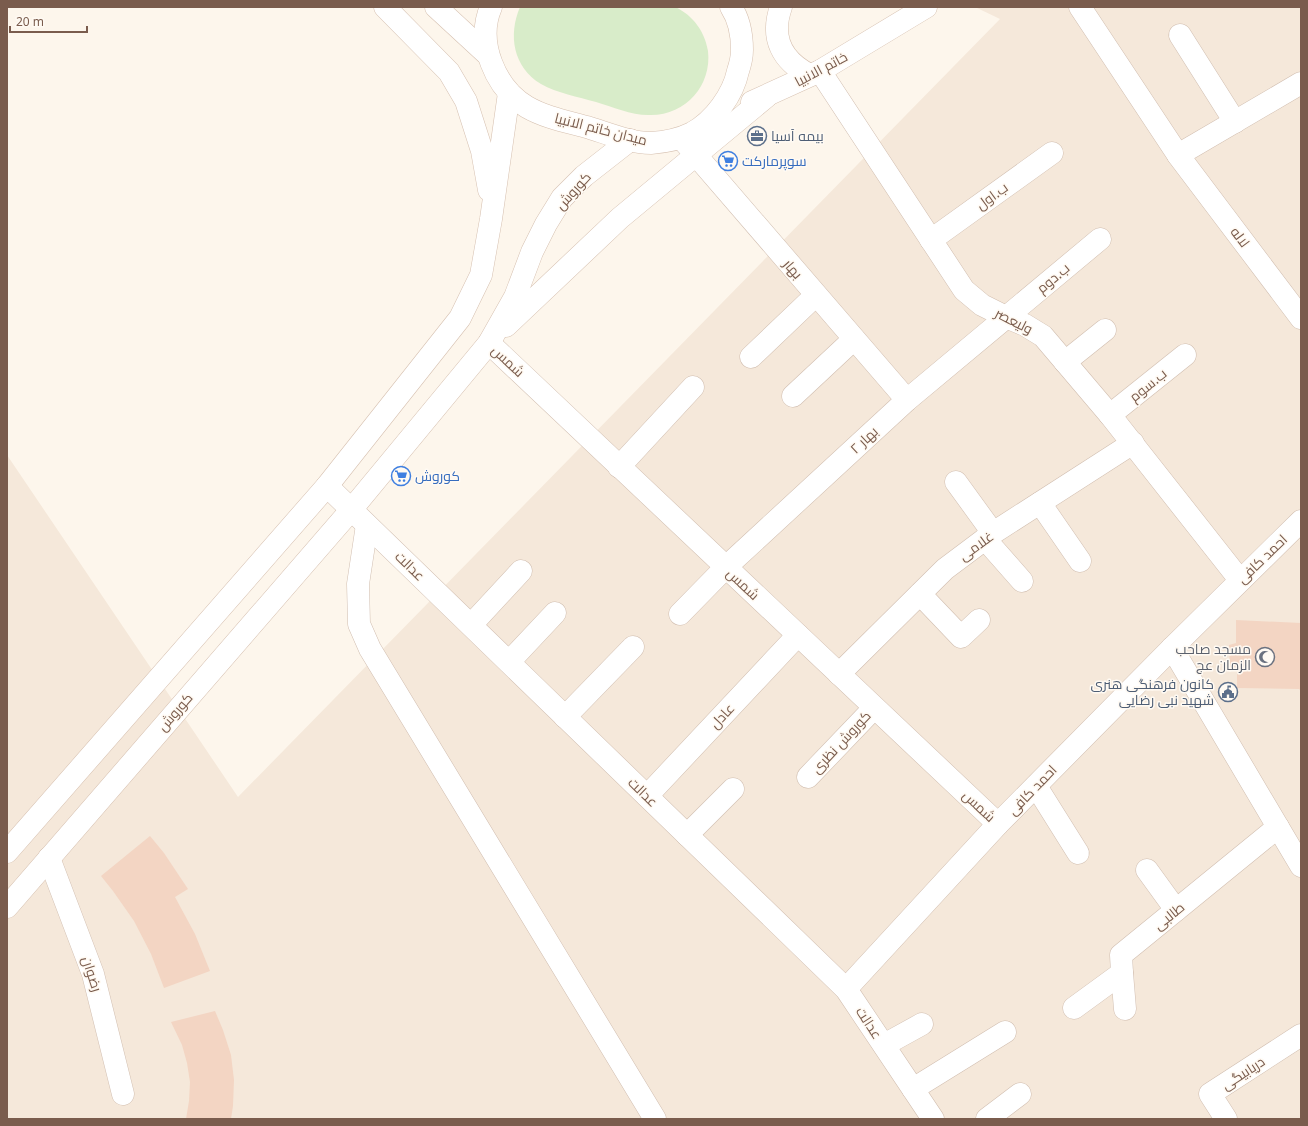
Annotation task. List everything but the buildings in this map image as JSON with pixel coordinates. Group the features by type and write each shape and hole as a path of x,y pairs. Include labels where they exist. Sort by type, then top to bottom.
{"street":[{"path":"385,7 449,72 466,101 482,151 488,185 491,219"},
{"path":"436,7 488,55"},
{"name":"میدان خاتم الانبیا","path":"491,7 486,33 488,55 496,75 509,93 526,107 545,115 630,140 650,143 672,140 692,133 710,119 724,102 736,81 742,52 740,30 731,7"},
{"path":"781,7 778,16 777,29 778,41 783,53 795,66 815,73"},
{"name":"خاتم الانبیا","path":"710,119 766,97 815,73 926,7"},
{"name":"لاله","path":"1080,7 1178,155 1301,318"},
{"path":"1180,35 1235,122"},
{"name":"ولیعصر","path":"815,73 964,290 982,305 1006,318 1025,324 1043,336 1133,443 1240,580"},
{"path":"1178,155 1301,83"},
{"path":"7,852 327,486 460,318 481,275 491,219 509,93"},
{"path":"489,343 620,218 766,97"},
{"name":"بهار","path":"681,137 907,400"},
{"name":"کوروش","path":"7,907 351,510 489,343 515,297 532,252 546,224 562,198 584,176 630,140"},
{"name":"ب.اول","path":"931,240 1052,153"},
{"name":"ب.دوم","path":"1006,318 1100,239"},
{"path":"751,357 816,295"},
{"name":"بهار ۲","path":"680,614 726,567 907,400 1006,318"},
{"path":"1066,362 1105,330"},
{"path":"793,396 854,339"},
{"name":"شمس","path":"489,343 998,824"},
{"name":"ب.سوم","path":"1110,415 1185,355"},
{"path":"619,467 693,387"},
{"name":"غلامی","path":"839,674 945,569 989,536 1133,443"},
{"path":"956,482 989,536 1022,581"},
{"name":"عدالت","path":"327,486 846,989 933,1119"},
{"path":"1040,503 1080,561"},
{"name":"احمد کافی","path":"846,989 998,824 1240,580 1301,521"},
{"path":"367,525 358,584 359,624 370,649 655,1119"},
{"path":"470,625 521,572"},
{"path":"920,594 961,637 979,620"},
{"path":"509,662 555,613"},
{"name":"عادل","path":"647,796 798,635"},
{"path":"565,717 632,647"},
{"path":"1172,648 1301,866"},
{"name":"کوروش نظری","path":"808,777 874,708"},
{"path":"1036,786 1078,853"},
{"path":"687,835 733,789"},
{"name":"طالبی","path":"1122,973 1121,955 1278,827"},
{"name":"رضوان","path":"49,858 93,974 123,1094"},
{"path":"1147,870 1176,910"},
{"path":"1074,1008 1122,973"},
{"path":"1122,973 1124,1009"},
{"path":"884,1045 922,1024"},
{"path":"913,1089 1005,1032"},
{"name":"دریابیگی","path":"1226,1119 1210,1094 1301,1035"},
{"path":"987,1119 1020,1094"}],"shaded area":[{"path":"975,7 1301,7 1301,1119 7,1119 7,455 238,797 1000,19"}],"green space":[{"path":"520,7 675,7 693,19 704,37 708,51 706,75 694,96 675,110 664,114 644,115 630,113 554,90 541,84 532,77 524,69 519,60 514,39 514,28"}],"place":[{"name":"بیمه آسیا","path":"757,136"},
{"name":"سوپرمارکت","path":"728,161"},
{"name":"کوروش","path":"401,476"},
{"name":"مسجد صاحب الزمان عج","path":"1265,657"},
{"name":"کانون فرهنگی هنری شهید نبی رضایی","path":"1228,692"}]}
